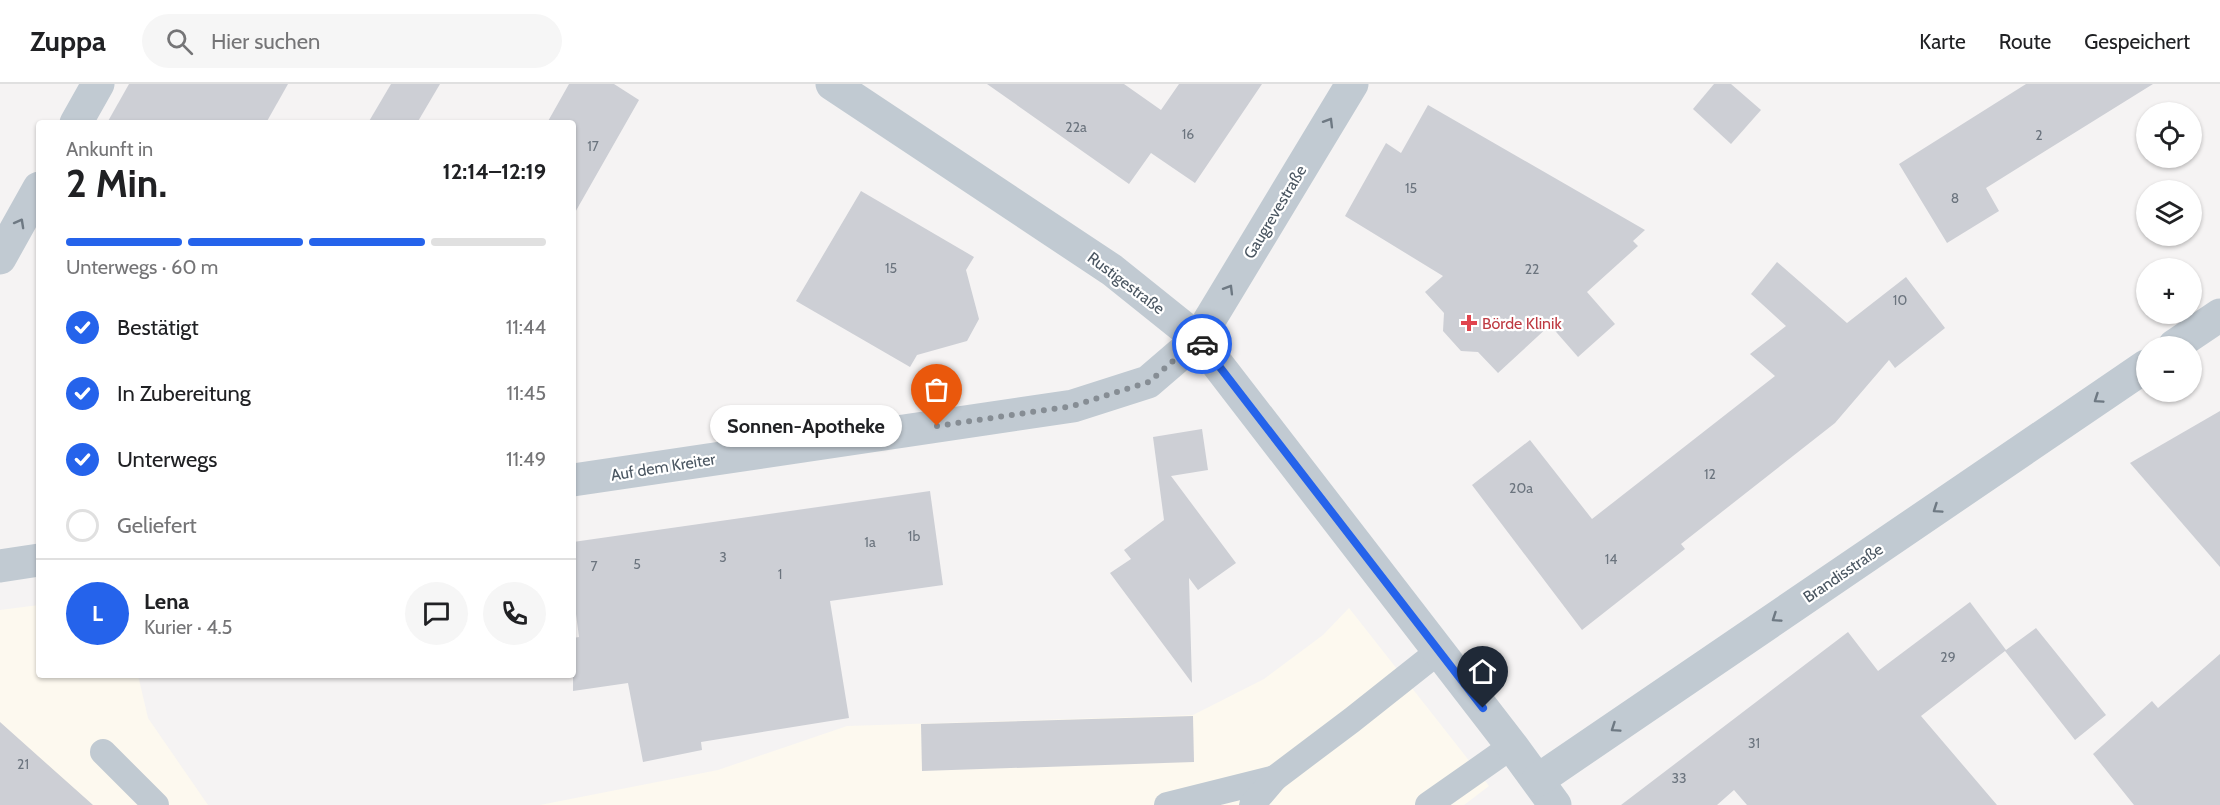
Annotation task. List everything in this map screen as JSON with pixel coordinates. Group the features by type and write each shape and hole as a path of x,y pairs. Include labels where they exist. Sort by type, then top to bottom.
{"street":[{"path":"79,120 98,84"},
{"name":"Rustigestraße","path":"832,84 1112,270 1198,339 1547,793"},
{"name":"Gaugrevestraße","path":"1198,339 1353,84"},
{"path":"0,258 36,193"},
{"path":"2190,336 2220,315"},
{"name":"Auf dem Kreiter","path":"576,480 1073,406 1149,382 1198,339"},
{"name":"Brandisstraße","path":"1547,793 2136,373"},
{"path":"0,566 36,560"}],"lane":[{"path":"1252,805 1275,778 1439,651"},
{"path":"1428,805 1512,746"},
{"path":"103,752 156,805"},
{"path":"1167,805 1275,778"}],"shaded area":[{"path":"36,605 36,678 139,678 148,718 208,805 0,805 0,610"},
{"path":"1349,608 1489,786 1464,805 540,805 718,770 847,726 1193,715 1264,679 1323,635"}],"building":[{"path":"129,84 288,84 268,120 109,120"},
{"path":"391,84 440,84 419,120 370,120"},
{"path":"569,84 614,84 639,100 576,211 576,120 549,120"},
{"path":"987,84 1124,84 1161,110 1179,84 1262,84 1195,183 1151,153 1129,184"},
{"path":"1714,84 1731,84 1761,110 1731,144 1693,109"},
{"path":"2026,84 2153,84 1986,188 1999,211 1947,243 1899,164"},
{"path":"1428,105 1645,230 1633,241 1638,246 1587,292 1615,324 1578,357 1550,325 1498,373 1478,352 1461,351 1443,331 1444,313 1425,292 1443,276 1345,216 1386,143 1401,153"},
{"path":"861,191 974,257 966,270 979,319 967,341 917,355 910,367 796,301"},
{"path":"1777,262 1847,323 1906,277 1945,328 1895,368 1889,360 1835,423 1681,544 1685,549 1582,630 1472,485 1530,440 1592,519 1775,376 1750,354 1786,326 1751,294"},
{"path":"2220,411 2220,567 2130,463"},
{"path":"1202,429 1208,470 1171,476 1236,563 1198,590 1189,578 1192,683 1110,573 1131,559 1124,550 1164,520 1153,437"},
{"path":"930,491 943,585 830,601 849,718 701,742 702,750 643,762 628,683 573,691 573,678 576,678 576,638 579,637 576,614 576,542"},
{"path":"1970,602 2006,650 2036,628 2106,715 2075,740 2005,651 1921,716 1997,805 1747,805 1734,790 1717,805 1621,805 1848,632 1878,671"},
{"path":"2220,654 2220,805 2134,805 2093,754 2152,701 2158,708"},
{"path":"1193,716 1194,762 922,771 921,724"},
{"path":"0,722 38,756 93,805 0,805"}],"way so far":[{"path":"937,426 1073,406 1149,382 1198,339 1202,344"}],"place":[{"name":"Börde Klinik","path":"1469,323"},
{"name":"Sonnen-Apotheke","path":"937,426"}],"route":[{"path":"1202,344 1483,708"}]}
